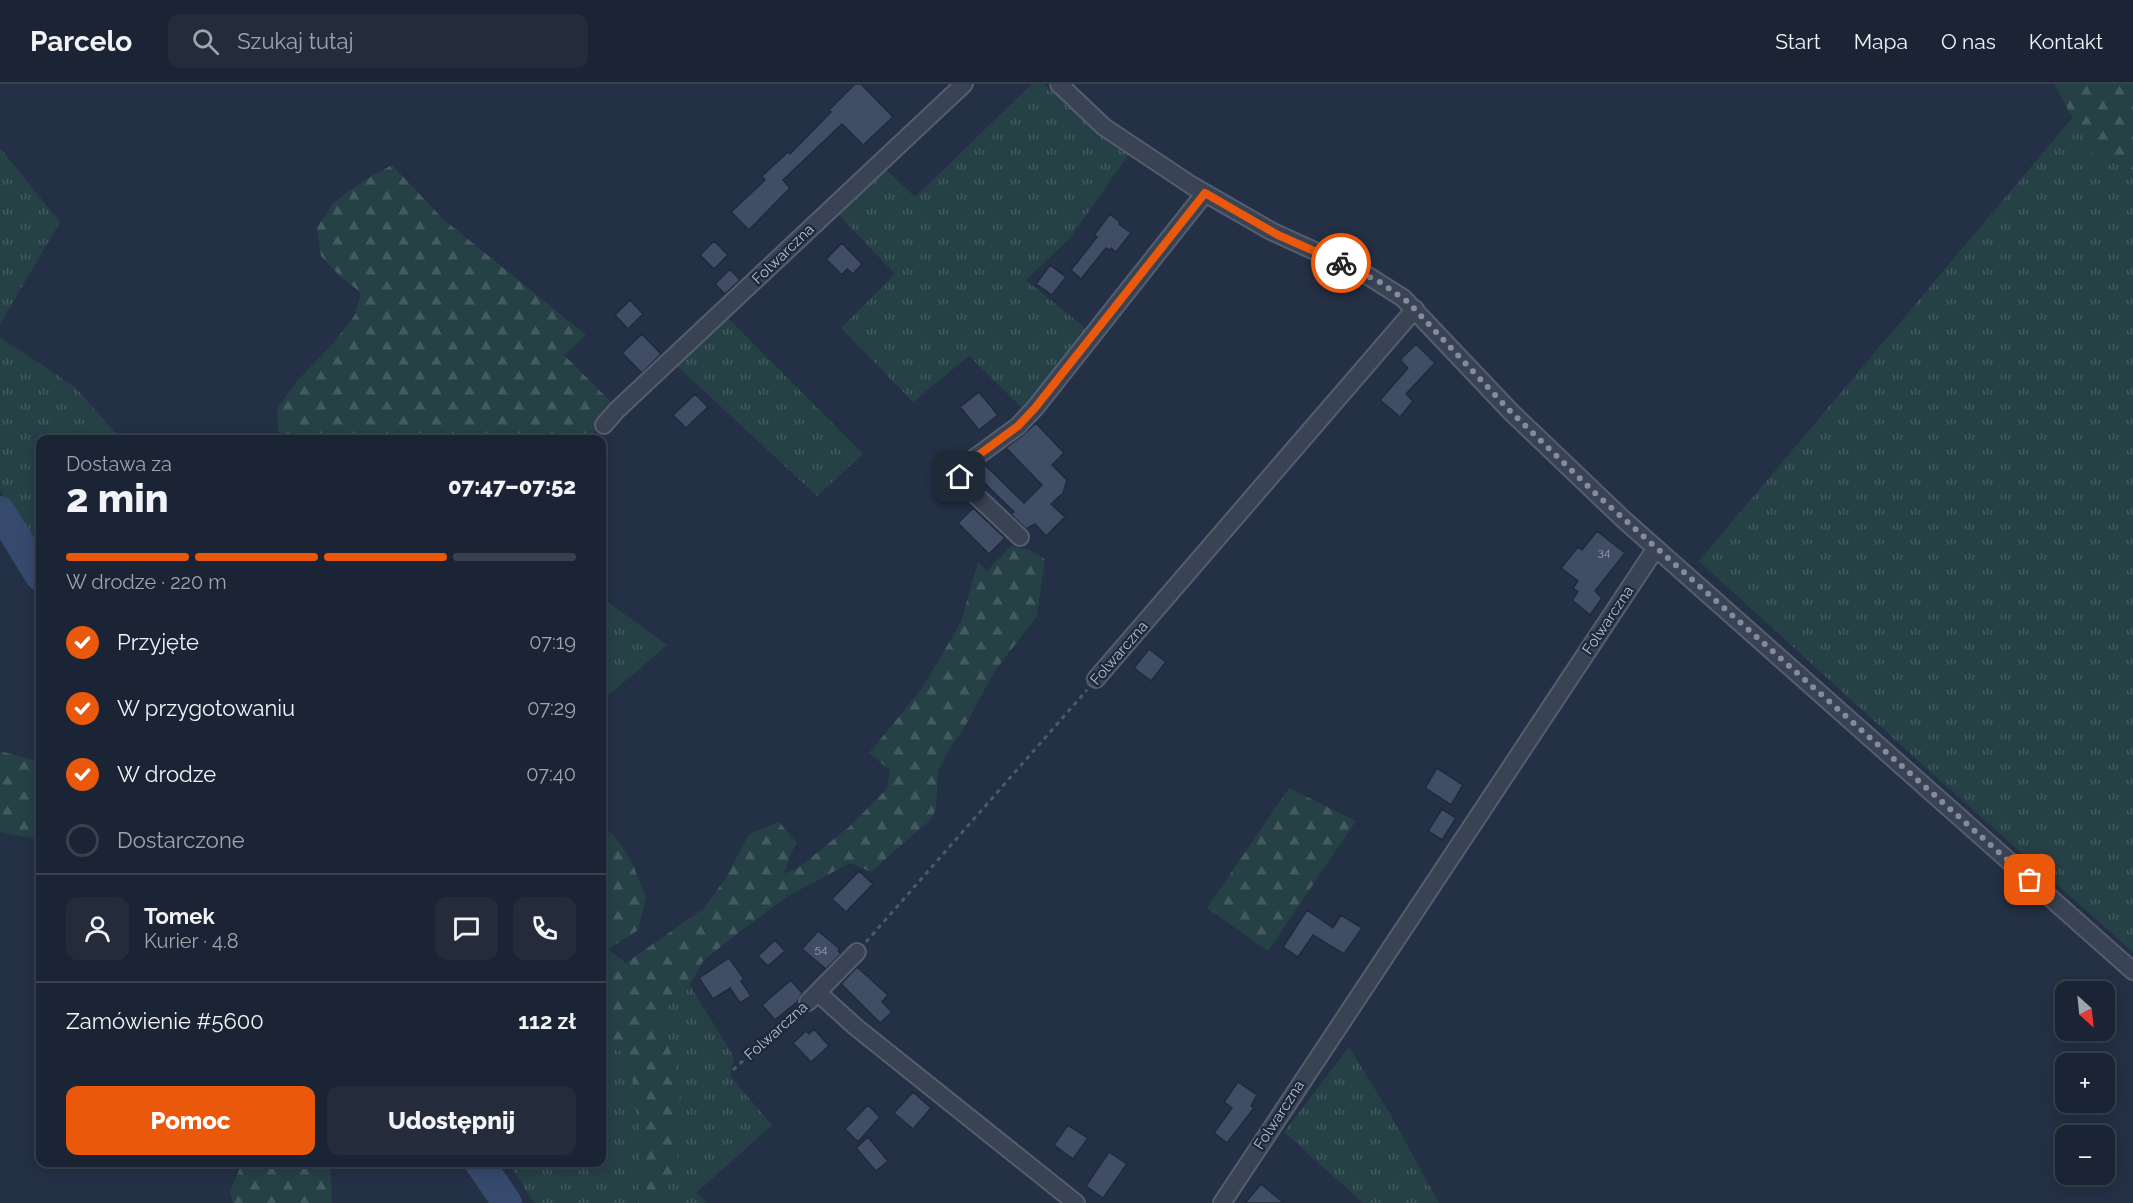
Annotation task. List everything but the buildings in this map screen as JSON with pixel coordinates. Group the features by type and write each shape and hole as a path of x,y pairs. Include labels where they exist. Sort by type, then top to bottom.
{"street":[{"name":"Folwarczna","path":"604,425 617,410 964,84"},
{"path":"1059,84 1087,113 1113,134 1205,193 1278,235 1372,278 1398,294 1415,309 1522,423 1656,548 2133,971"},
{"path":"1020,537 963,483 960,477 961,471 973,458 1018,426 1035,408 1205,193"},
{"name":"Folwarczna","path":"1096,679 1415,309"},
{"name":"Folwarczna","path":"1222,1203 1656,548"},
{"name":"Folwarczna","path":"857,952 813,997 863,1033 1076,1203"}],"path":[{"name":"Folwarczna","path":"857,952 1096,679"},
{"name":"Folwarczna","path":"733,1070 813,997"}],"green space":[{"path":"1032,84 1044,84 1093,129 1129,154 1070,238 1026,280 1090,332 1023,409 969,356 913,402 841,328 895,274 837,213 884,168 915,197"},
{"path":"2054,84 2133,84 2133,170 2093,155"},
{"path":"2073,117 2093,155 2133,170 2133,952 1928,770 1699,561"},
{"path":"0,148 60,222 0,324"},
{"path":"392,165 443,219 586,335 564,355 618,409 590,435 279,435 277,409 297,381 333,343 355,315 361,293 321,256 317,228 334,202 365,180"},
{"path":"728,318 863,454 817,496 677,366"},
{"path":"0,337 76,388 117,435 36,435 36,551 0,490"},
{"path":"1011,546 1030,550 1045,559 1037,616 994,672 938,771 936,809 931,819 871,872 850,863 788,896 703,961 680,1002 657,1006 674,1064 681,1100 677,1163 661,1203 638,1203 641,1135 633,1096 632,1063 606,1037 606,830 612,833 631,860 646,897 638,930 608,949 626,963 703,909 726,878 749,834 779,822 796,842 783,874 798,868 849,827 887,789 890,770 869,753 921,690 961,622 978,562 987,571"},
{"path":"606,601 667,645 606,698"},
{"path":"0,751 36,761 36,839 0,832"},
{"path":"1289,788 1356,821 1268,951 1207,908"},
{"path":"689,984 734,1057 730,1076 772,1125 696,1193 707,1203 661,1203 657,1006 680,1002"},
{"path":"606,1037 632,1063 633,1096 641,1135 638,1203 534,1203 512,1167 606,1167"},
{"path":"1349,1047 1389,1112 1439,1203 1363,1203 1284,1132"},
{"path":"240,1167 330,1167 332,1203 233,1203 230,1192"}],"waterway":[{"path":"0,511 36,570"},
{"path":"482,1167 507,1203"}],"way so far":[{"path":"1341,263 1380,282 1408,302 1511,412 1597,495 2030,880"}],"route":[{"path":"960,477 965,465 1018,426 1035,408 1205,193 1278,235 1341,263"}]}
